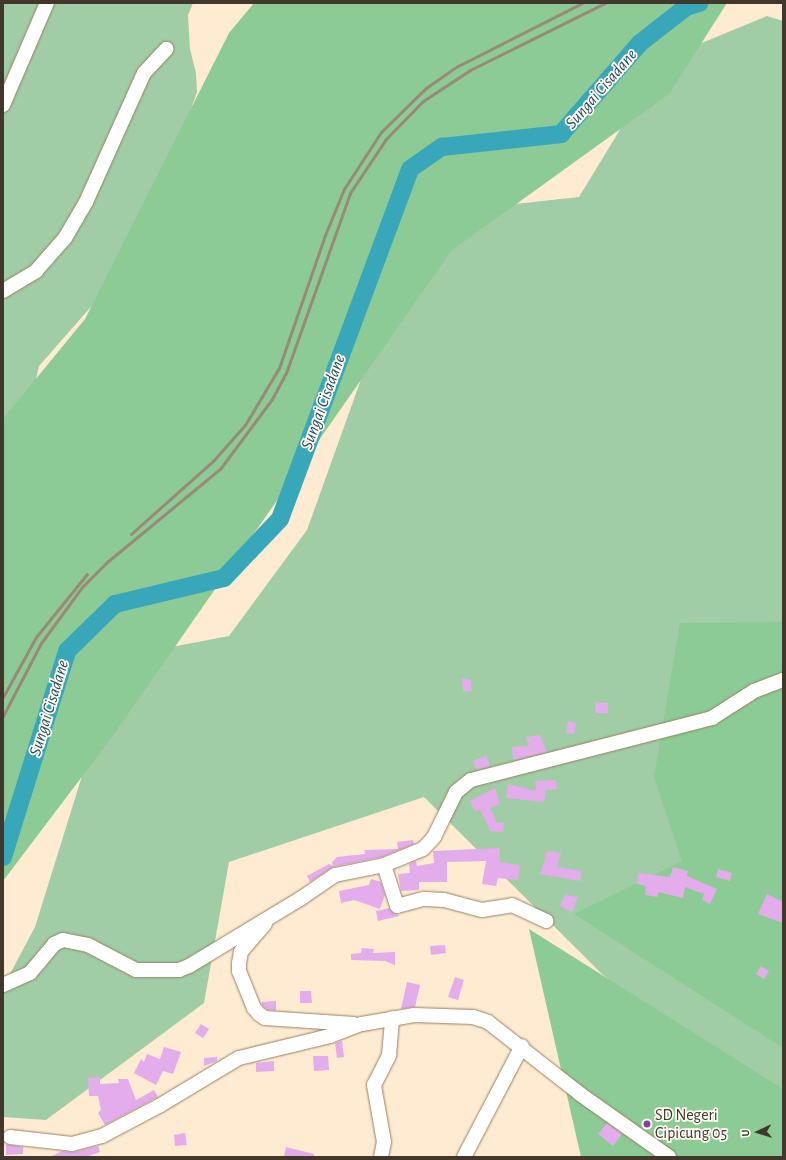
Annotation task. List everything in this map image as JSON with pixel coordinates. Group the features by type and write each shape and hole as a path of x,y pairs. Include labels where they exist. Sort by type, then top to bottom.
{"street":[{"path":"3,105 47,3"},
{"path":"3,290 36,271 65,238 86,202 144,73 166,49"},
{"path":"3,985 30,973 59,941 88,945 136,970 179,970 270,918 335,875 384,865 415,854 434,837 456,792 471,780 697,723 723,712 754,691 783,680"},
{"path":"384,865 396,906 424,899 444,900 482,910 512,905 546,921"},
{"path":"270,918 241,952 239,963 239,971 254,1008 259,1014 265,1018 299,1022 362,1024"},
{"path":"10,1138 72,1144 102,1136 159,1106 239,1058 330,1036 362,1024 414,1015 473,1017 488,1022 522,1046 580,1094 670,1157"},
{"path":"381,1157 384,1142 374,1085 389,1055 392,1018"},
{"path":"464,1157 522,1046"}],"green space":[{"path":"3,3 193,3 188,15 190,49 196,73 197,92 149,226 111,284 39,366 25,428 3,482"},
{"path":"254,3 727,3 669,94 451,251 112,737 3,881 3,419 85,319 229,33"},
{"path":"767,16 783,21 783,1114 603,975 424,797 229,862 204,1003 46,1120 3,1117 3,987 35,927 119,657 229,636 307,530 387,307 468,209 579,197 663,59"},
{"path":"783,622 783,1048 574,914 682,861 654,777 680,623"},
{"path":"529,929 783,1089 783,1157 581,1157"}],"building":[{"path":"462,678 471,680 472,691 463,692"},
{"path":"595,702 608,703 608,713 595,713"},
{"path":"568,721 576,723 574,734 566,733"},
{"path":"540,735 547,752 513,760 512,747 529,746 526,737"},
{"path":"486,756 490,766 476,770 473,761"},
{"path":"556,780 557,789 546,790 544,802 506,798 508,784 536,791 535,781"},
{"path":"495,788 500,804 490,808 497,823 504,823 503,832 490,831 480,809 475,812 470,801"},
{"path":"413,840 414,844 382,857 333,867 310,882 307,876 329,864 333,866 332,862 337,857 365,854 364,850 398,849 397,842"},
{"path":"499,848 500,862 520,865 518,880 498,878 496,886 482,884 486,861 447,862 447,882 419,882 419,890 401,891 398,874 410,873 409,864 416,861 417,866 434,863 433,851"},
{"path":"547,851 561,853 557,867 581,871 580,881 540,874"},
{"path":"673,867 688,871 687,876 717,889 710,904 702,900 704,894 685,887 683,898 658,892 658,897 645,895 646,886 637,884 638,873 670,877"},
{"path":"718,869 732,873 730,881 716,877"},
{"path":"371,879 381,882 385,895 380,909 354,900 341,903 339,891 369,885"},
{"path":"767,894 783,902 783,923 758,914"},
{"path":"565,895 578,897 572,912 560,906"},
{"path":"389,908 399,916 378,921 376,911"},
{"path":"445,945 446,953 431,955 430,946"},
{"path":"362,948 374,949 373,953 395,952 395,965 385,961 351,960 351,954 361,953"},
{"path":"761,966 769,971 764,979 756,974"},
{"path":"455,977 464,980 458,1000 448,997"},
{"path":"407,982 420,985 415,1007 401,1009"},
{"path":"300,991 311,991 312,1003 300,1003"},
{"path":"276,1001 276,1010 268,1010 262,1005 262,1002"},
{"path":"201,1024 209,1029 203,1038 195,1033"},
{"path":"342,1041 344,1057 337,1058 335,1043"},
{"path":"164,1047 181,1052 173,1074 163,1071 156,1085 134,1073 141,1059 144,1062 147,1054 160,1059"},
{"path":"313,1056 328,1056 329,1070 314,1071"},
{"path":"217,1057 217,1061 204,1066 204,1058"},
{"path":"274,1061 274,1071 256,1072 256,1063"},
{"path":"100,1077 100,1084 119,1083 118,1079 128,1079 136,1100 154,1090 158,1097 105,1125 98,1113 101,1110 98,1096 89,1096 88,1078"},
{"path":"607,1123 622,1134 613,1146 598,1134"},
{"path":"185,1133 187,1145 175,1146 174,1135"},
{"path":"6,1144 23,1147 23,1154 6,1155"},
{"path":"98,1146 100,1152 86,1157 50,1157 62,1151 74,1152"},
{"path":"286,1147 314,1154 314,1157 284,1157"}],"waterway":[{"name":"Sungai Cisadane","path":"3,857 67,651 115,604 224,578 280,519 410,169 442,147 561,134 640,43 686,7 699,3"}],"railway":[{"path":"131,534 213,461 245,425 279,368 325,235 344,189 381,132 426,88 458,66 582,3"},
{"path":"3,716 41,643 82,587 107,562 220,469 272,399 286,373 350,193 386,139 423,101 470,70 605,3"},
{"path":"3,697 36,637 87,574"}],"place":[{"name":"SD Negeri Cipicung 05","path":"647,1124"}]}
